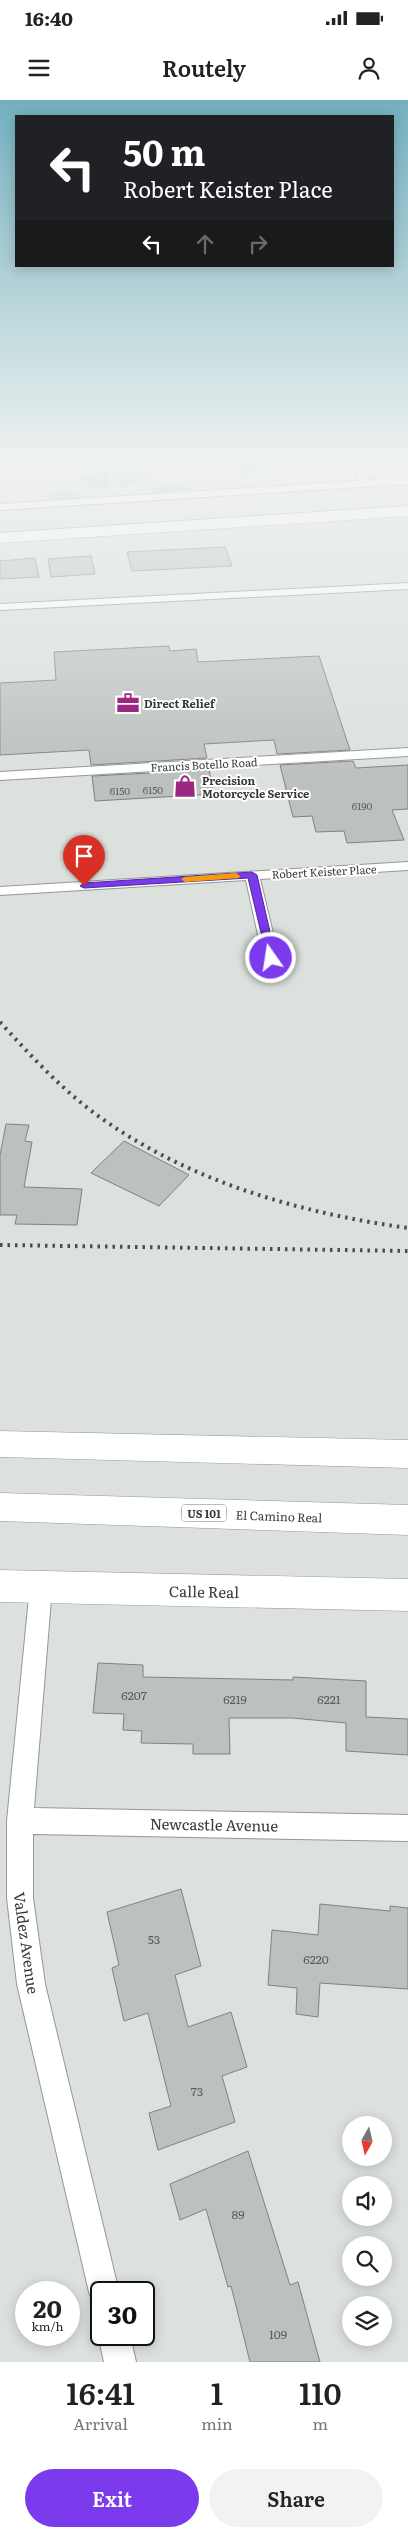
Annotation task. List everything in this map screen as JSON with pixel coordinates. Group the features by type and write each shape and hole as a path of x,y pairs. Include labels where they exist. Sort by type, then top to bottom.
{"main road":[{"path":"0,1444 408,1454"},
{"name":"El Camino Real","path":"0,1507 408,1520"},
{"name":"Calle Real","path":"0,1586 408,1595"}],"street":[{"path":"0,607 408,586"},
{"name":"Francis Botello Road","path":"0,776 408,752"},
{"name":"Robert Keister Place","path":"0,891 408,866"},
{"path":"252,875 271,958"},
{"name":"Valdez Avenue","path":"41,1587 20,1821 20,1898 31,1984 101,2281"},
{"name":"Newcastle Avenue","path":"20,1821 408,1828"},
{"path":"116,2346 120,2362"}],"building":[{"path":"0,566 37,566 39,577 0,579"},
{"path":"49,566 93,566 95,574 51,577"},
{"path":"131,566 232,566 132,571"},
{"path":"169,646 170,651 196,649 198,662 319,656 350,750 277,754 274,740 204,744 207,758 91,765 89,750 0,755 0,683 56,680 54,652"},
{"path":"353,761 356,768 408,765 408,809 392,810 404,840 347,843 344,831 316,832 312,816 293,817 280,765"},
{"path":"209,770 214,794 95,801 92,776"},
{"path":"6,1124 29,1125 25,1141 32,1142 24,1187 82,1189 77,1225 15,1224 17,1215 0,1215 0,1155"},
{"path":"124,1141 189,1175 159,1206 91,1173"},
{"path":"98,1663 143,1665 143,1677 293,1680 293,1677 366,1681 366,1717 408,1719 408,1755 346,1751 346,1723 292,1718 229,1718 230,1754 193,1754 193,1744 141,1743 142,1731 123,1730 124,1714 93,1713"},
{"path":"181,1889 201,1966 175,1975 188,2027 231,2012 247,2067 222,2076 235,2122 158,2150 149,2113 171,2106 148,2013 124,2021 112,1968 119,1965 107,1912"},
{"path":"320,1904 390,1911 390,1906 408,1908 408,1989 320,1983 318,2017 296,2014 297,1988 268,1985 272,1930 318,1935"},
{"path":"248,2151 290,2285 298,2282 320,2362 250,2362 231,2286 228,2287 206,2209 180,2220 170,2184"}],"railway":[{"path":"0,1022 48,1073 87,1108 136,1140 172,1160 209,1177 287,1203 367,1222 408,1228"},
{"path":"0,1245 408,1251"}],"slow traffic":[{"path":"185,879 236,876"}],"place":[{"name":"Direct Relief","path":"128,703"},
{"name":"Precision Motorcycle Service","path":"185,786"}],"route":[{"path":"84,886 252,875 271,958"}]}
